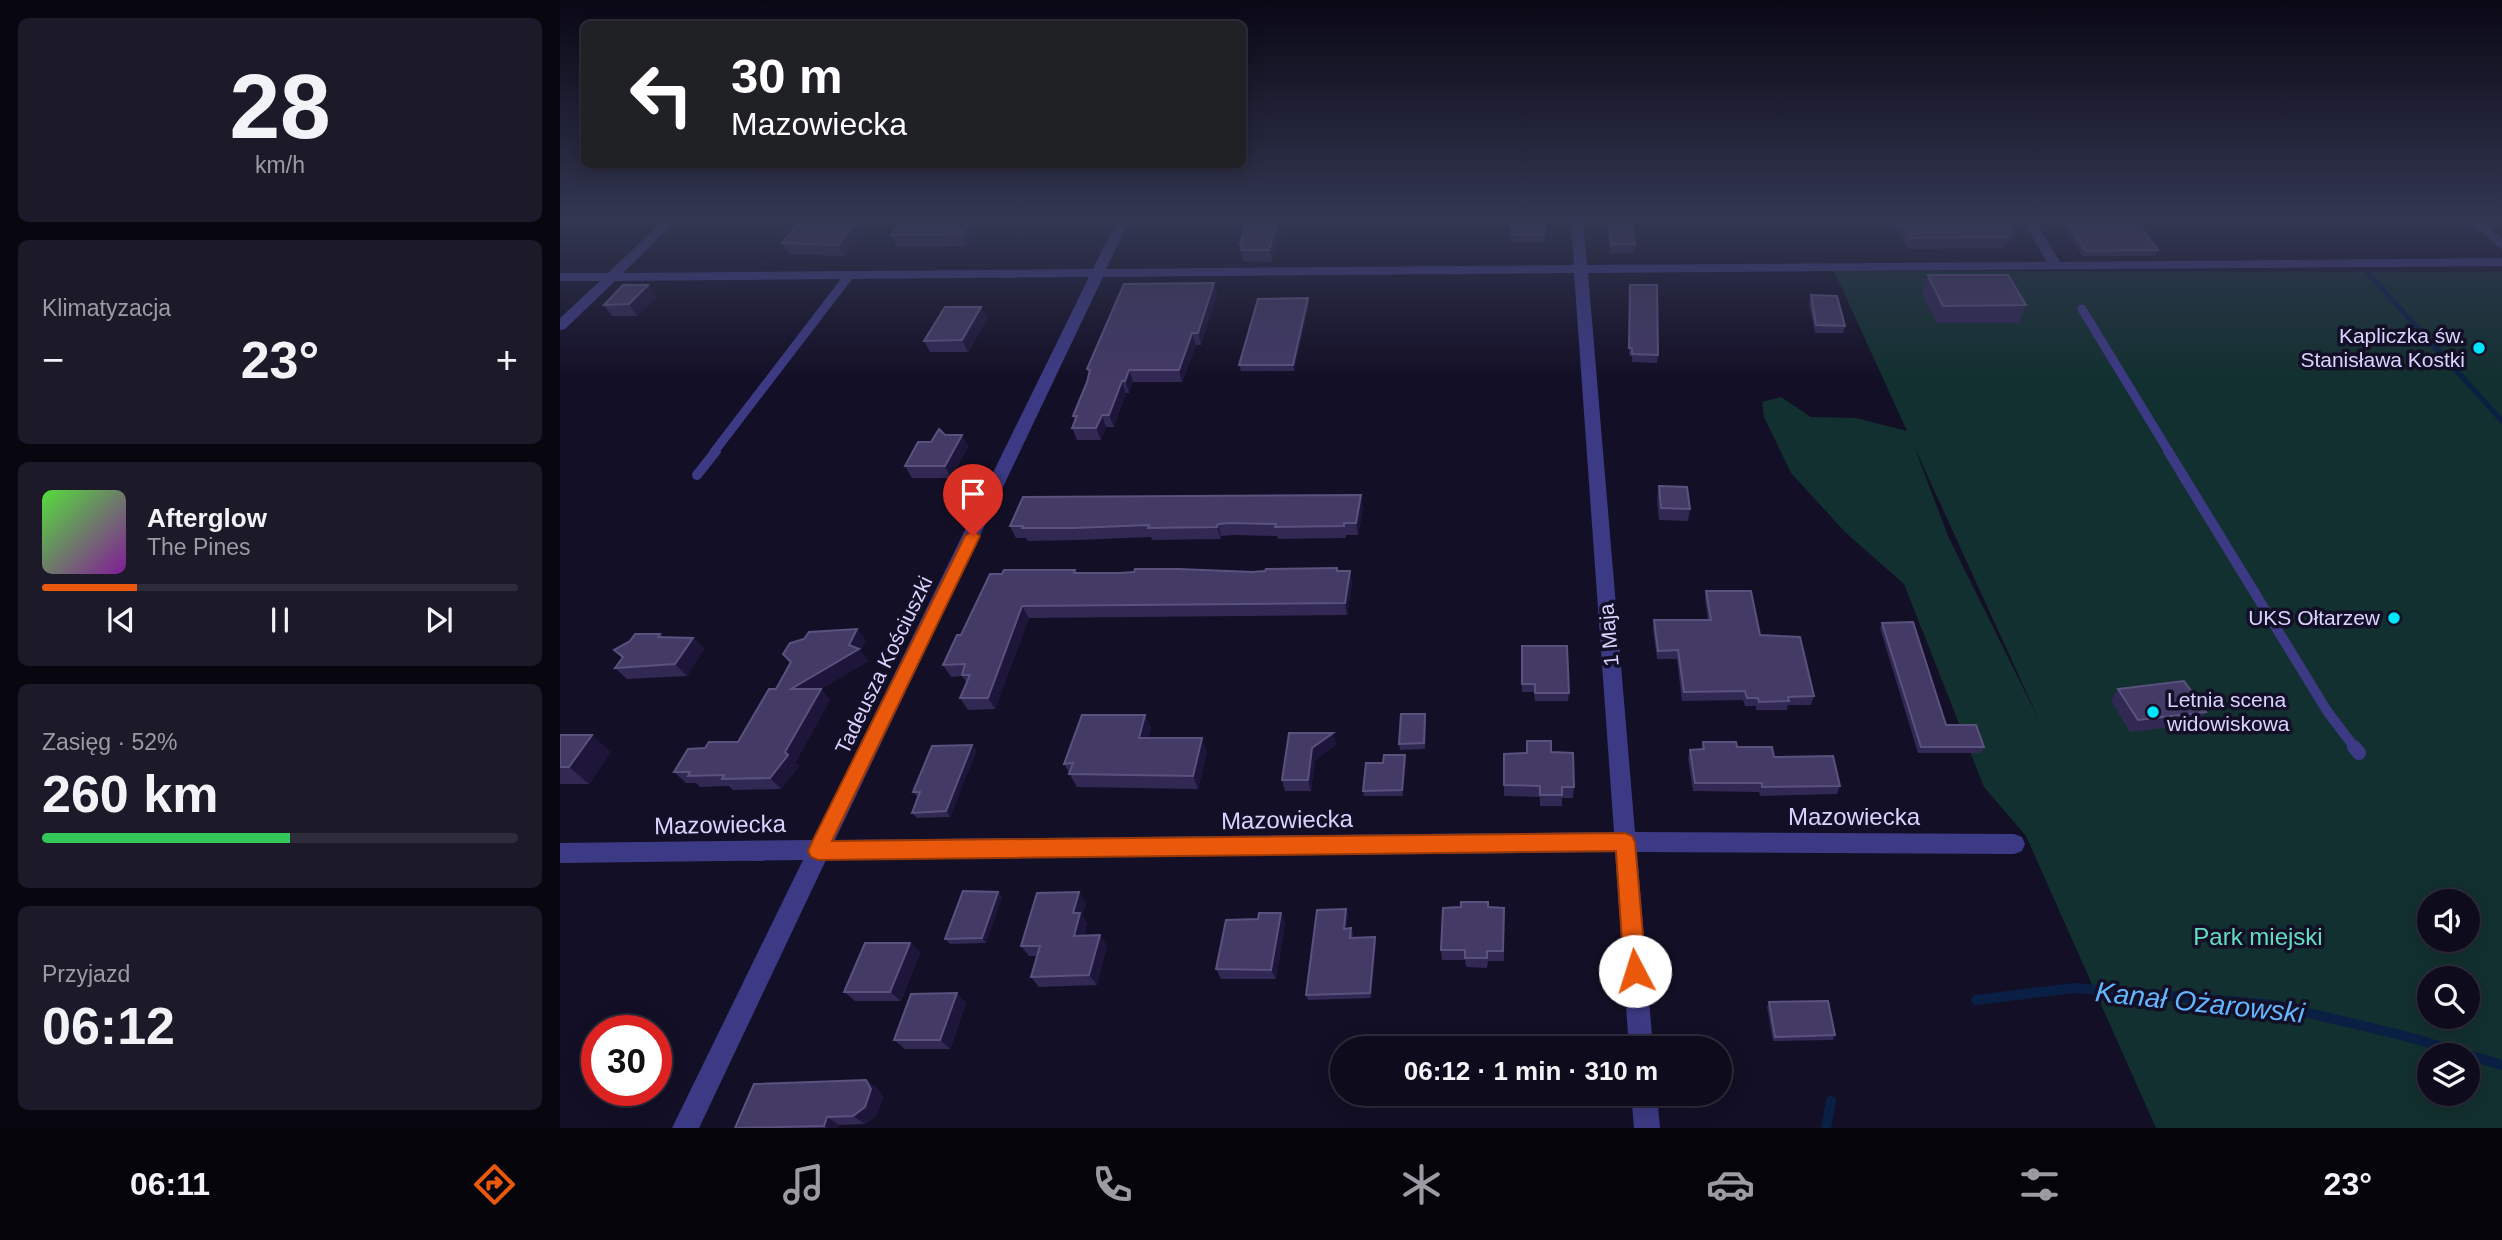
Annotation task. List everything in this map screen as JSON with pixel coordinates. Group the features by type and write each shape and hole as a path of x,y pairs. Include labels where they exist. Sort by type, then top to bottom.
{"street":[{"path":"560,326 615,274"},
{"path":"560,278 1229,274"},
{"name":"1 Maja","path":"1581,274 1640,1036"},
{"name":"Tadeusza Kościuszki","path":"685,1128 1097,275"},
{"name":"Mazowiecka","path":"560,853 1625,842 2014,844"},
{"path":"1645,1106 1647,1128"}],"lane":[{"path":"697,475 848,277"},
{"path":"2082,309 2327,711 2359,753"}],"green space":[{"name":"Park miejski","path":"1835,274 2502,274 2502,1128 2156,1128 2026,836 1984,787 1904,584 1845,532 1791,473 1764,417 1762,402 1781,397 1811,417 1856,418 1907,431","holes":["1914,446 2039,720 1948,536"]}],"building":[{"path":"1928,275 2008,275 2026,305 1943,306"},
{"path":"1214,283 1198,333 1192,333 1179,370 1129,370 1109,415 1102,415 1096,428 1072,428 1077,416 1073,416 1087,382 1090,370 1087,369 1124,284"},
{"path":"623,285 648,285 629,304 604,305"},
{"path":"1630,285 1657,285 1658,355 1632,354 1632,348 1629,348"},
{"path":"1811,295 1837,296 1845,326 1816,325"},
{"path":"1308,298 1293,365 1239,365 1258,299"},
{"path":"945,307 981,307 962,340 924,341"},
{"path":"939,429 945,435 962,435 945,466 905,466 918,442 931,442"},
{"path":"1659,486 1687,487 1690,509 1661,508"},
{"path":"1361,495 1356,523 1344,523 1344,526 1275,527 1276,524 1230,523 1218,524 1217,527 1148,528 1149,525 1073,528 1010,526 1023,497"},
{"path":"1337,568 1337,571 1350,571 1345,603 1022,606 988,698 960,698 970,675 962,675 965,664 943,665 957,635 961,635 990,574 1002,574 1004,570 1120,573 1134,572 1135,569 1252,572 1266,569"},
{"path":"1706,591 1751,591 1760,635 1800,637 1814,696 1788,697 1789,701 1759,702 1758,698 1747,698 1745,691 1684,692 1678,650 1658,651 1654,620 1711,620"},
{"path":"1913,622 1946,725 1976,725 1984,747 1921,747 1882,623"},
{"path":"857,629 849,645 859,649 791,689 821,689 785,752 788,755 770,778 722,779 724,775 688,776 690,772 674,772 688,749 705,748 709,742 738,742 769,689 776,689 791,662 783,654 790,643 804,639 809,632"},
{"path":"635,634 693,638 675,664 615,668 623,657 614,650 630,641"},
{"path":"1522,646 1567,646 1569,693 1535,693 1535,684 1522,684"},
{"path":"2184,681 2206,712 2138,720 2118,689"},
{"path":"1401,714 1425,714 1424,743 1399,744"},
{"path":"1082,715 1145,715 1139,738 1202,738 1193,776 1069,774 1073,763 1064,764"},
{"path":"1289,733 1333,733 1312,748 1308,780 1282,780"},
{"path":"560,735 592,735 569,767 560,767"},
{"path":"1527,741 1551,741 1551,752 1573,753 1574,787 1562,787 1562,795 1540,795 1540,786 1504,785 1504,754 1527,753"},
{"path":"1703,742 1736,742 1737,747 1772,747 1774,757 1833,756 1840,786 1762,787 1762,783 1695,783 1690,750 1704,749"},
{"path":"972,745 946,811 912,813 920,792 913,792 932,746"},
{"path":"1384,755 1405,755 1402,790 1363,791 1366,763 1383,763"},
{"path":"963,891 998,892 982,938 945,939"},
{"path":"1079,892 1073,913 1080,913 1074,936 1100,935 1089,975 1031,977 1040,946 1021,946 1037,893"},
{"path":"1461,902 1488,902 1488,907 1504,908 1503,951 1487,951 1487,958 1465,958 1465,950 1441,950 1443,908 1461,907"},
{"path":"1346,909 1344,929 1351,928 1350,938 1375,937 1370,993 1306,995 1317,910"},
{"path":"1259,913 1281,913 1271,970 1216,969 1226,920 1258,919"},
{"path":"865,943 910,943 890,992 844,992"},
{"path":"957,993 940,1040 894,1040 911,994"},
{"path":"1828,1001 1835,1035 1775,1037 1769,1002"},
{"path":"866,1080 871,1089 865,1107 853,1116 827,1117 824,1126 735,1128 754,1084"}],"waterway":[{"path":"2369,274 2502,421"},
{"name":"Kanał Ożarowski","path":"1976,1000 2074,988 2275,1005 2405,1036 2502,1065"},
{"name":"Kanał Ożarowski","path":"1826,1128 1831,1101"}],"place":[{"name":"Kapliczka św. Stanisława Kostki","path":"2479,348"},
{"name":"UKS Ołtarzew","path":"2394,618"},
{"name":"Letnia scena widowiskowa","path":"2153,712"}],"route":[{"path":"973,536 818,851 1625,842 1635,971"}]}
